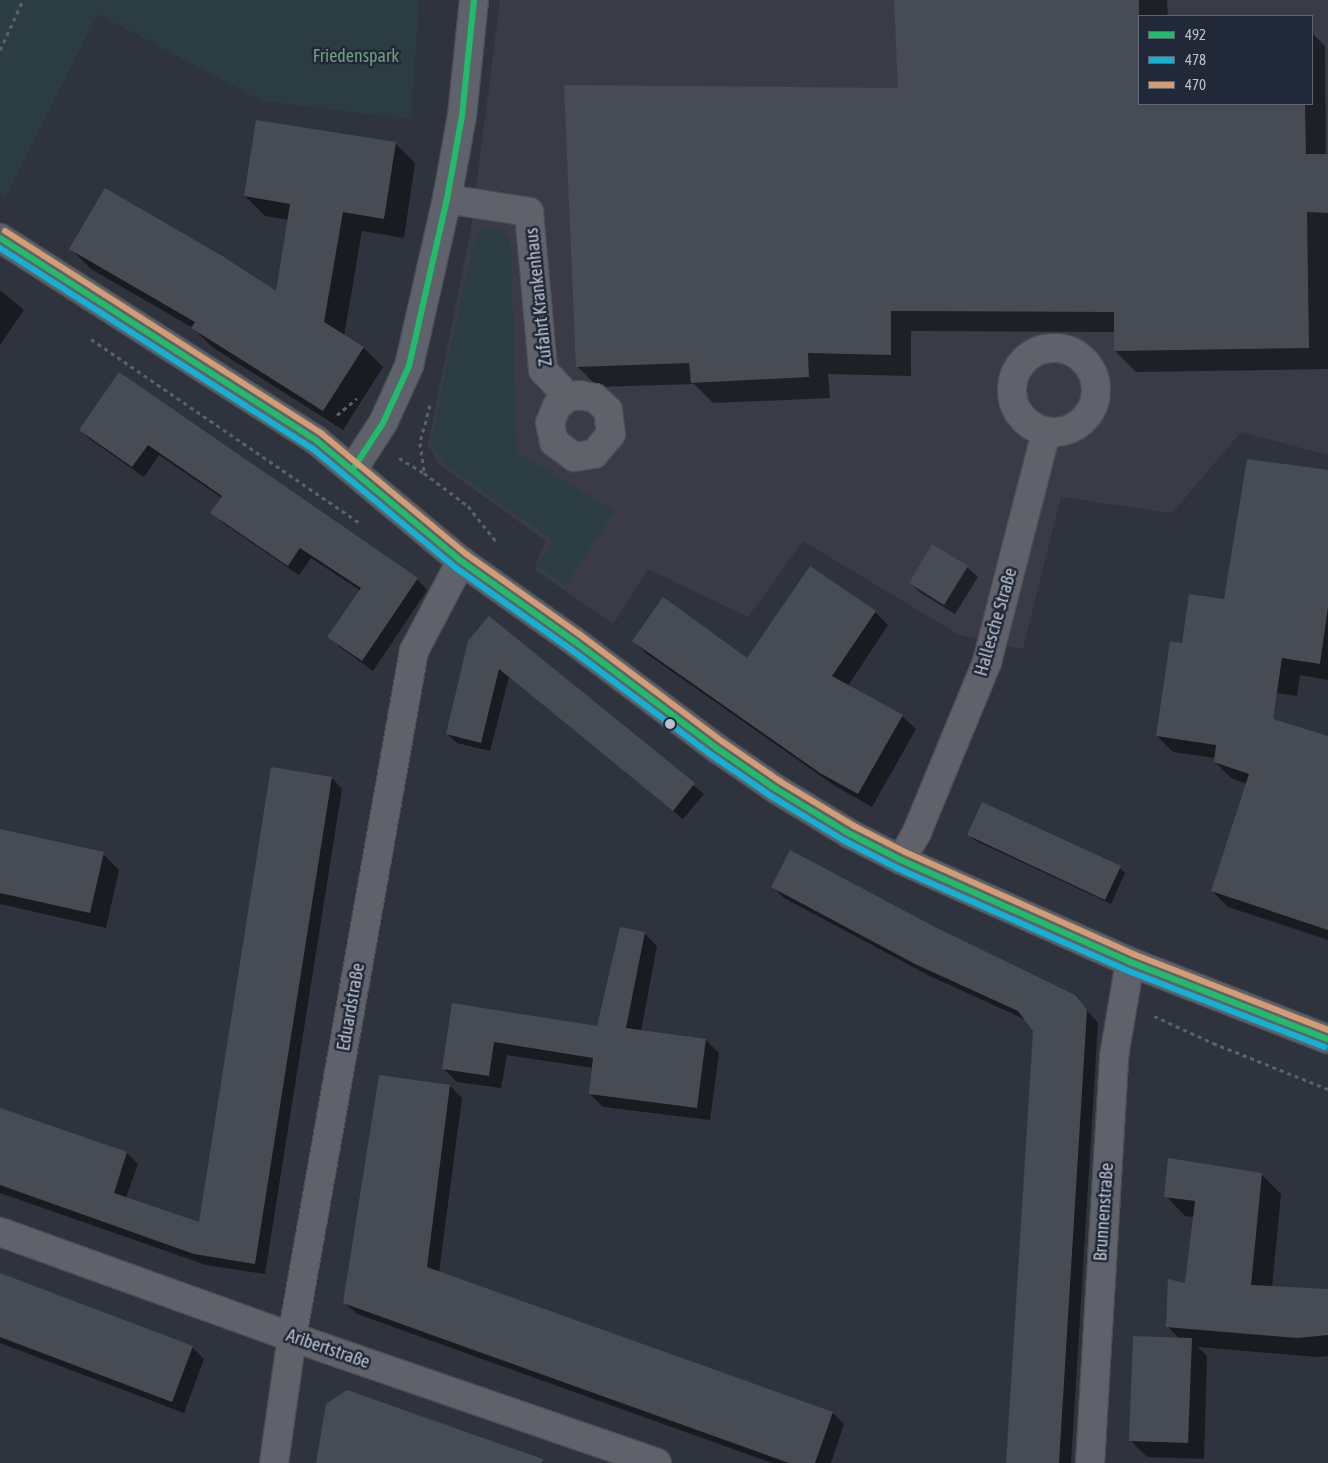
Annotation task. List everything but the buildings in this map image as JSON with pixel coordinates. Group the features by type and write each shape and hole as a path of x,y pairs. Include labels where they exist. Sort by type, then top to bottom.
{"street":[{"path":"353,470 383,422 409,366 447,199 462,116 474,0"},
{"name":"Zufahrt Krankenhaus","path":"447,199 529,212 543,370 568,397"},
{"path":"0,238 317,441 461,561 769,784 850,834 901,860 1130,962 1328,1039"},
{"name":"Hallesche Straße","path":"901,860 916,832 987,662 1046,432"},
{"name":"Eduardstraße","path":"274,1463 292,1337 414,651 448,582 461,561"},
{"name":"Brunnenstraße","path":"1090,1463 1114,1056 1130,962"},
{"name":"Aribertstraße","path":"0,1232 292,1337 657,1463"}],"path":[{"path":"0,50 23,0"},
{"path":"90,338 293,478"},
{"path":"432,399 420,443 424,473 468,506 500,548"}],"shaded area":[{"path":"500,0 1328,0 1328,455 1241,432 1172,513 1061,497 1023,649 959,635 803,541 748,617 648,569 613,624 534,569 546,541 440,465 428,445 471,229"}],"green space":[{"name":"Friedenspark","path":"0,0 419,0 411,119 262,101 98,14 5,198 0,195"},
{"path":"481,228 503,231 511,243 517,452 615,511 566,585 536,566 554,541 444,464 430,444 473,244"}],"transit line":[{"name":"492","path":"353,469 383,423 409,366 447,199 462,116 474,0"},
{"name":"470","path":"5,231 322,434 466,554 579,634 723,742 781,782 854,826 905,852 1133,954 1328,1030"},
{"name":"492","path":"0,238 317,441 461,561 574,641 718,749 776,789 850,834 901,860 1130,962 1328,1039"},
{"name":"478","path":"0,248 312,448 456,568 569,648 713,756 771,796 845,841 897,868 1126,970 1325,1047"}]}
